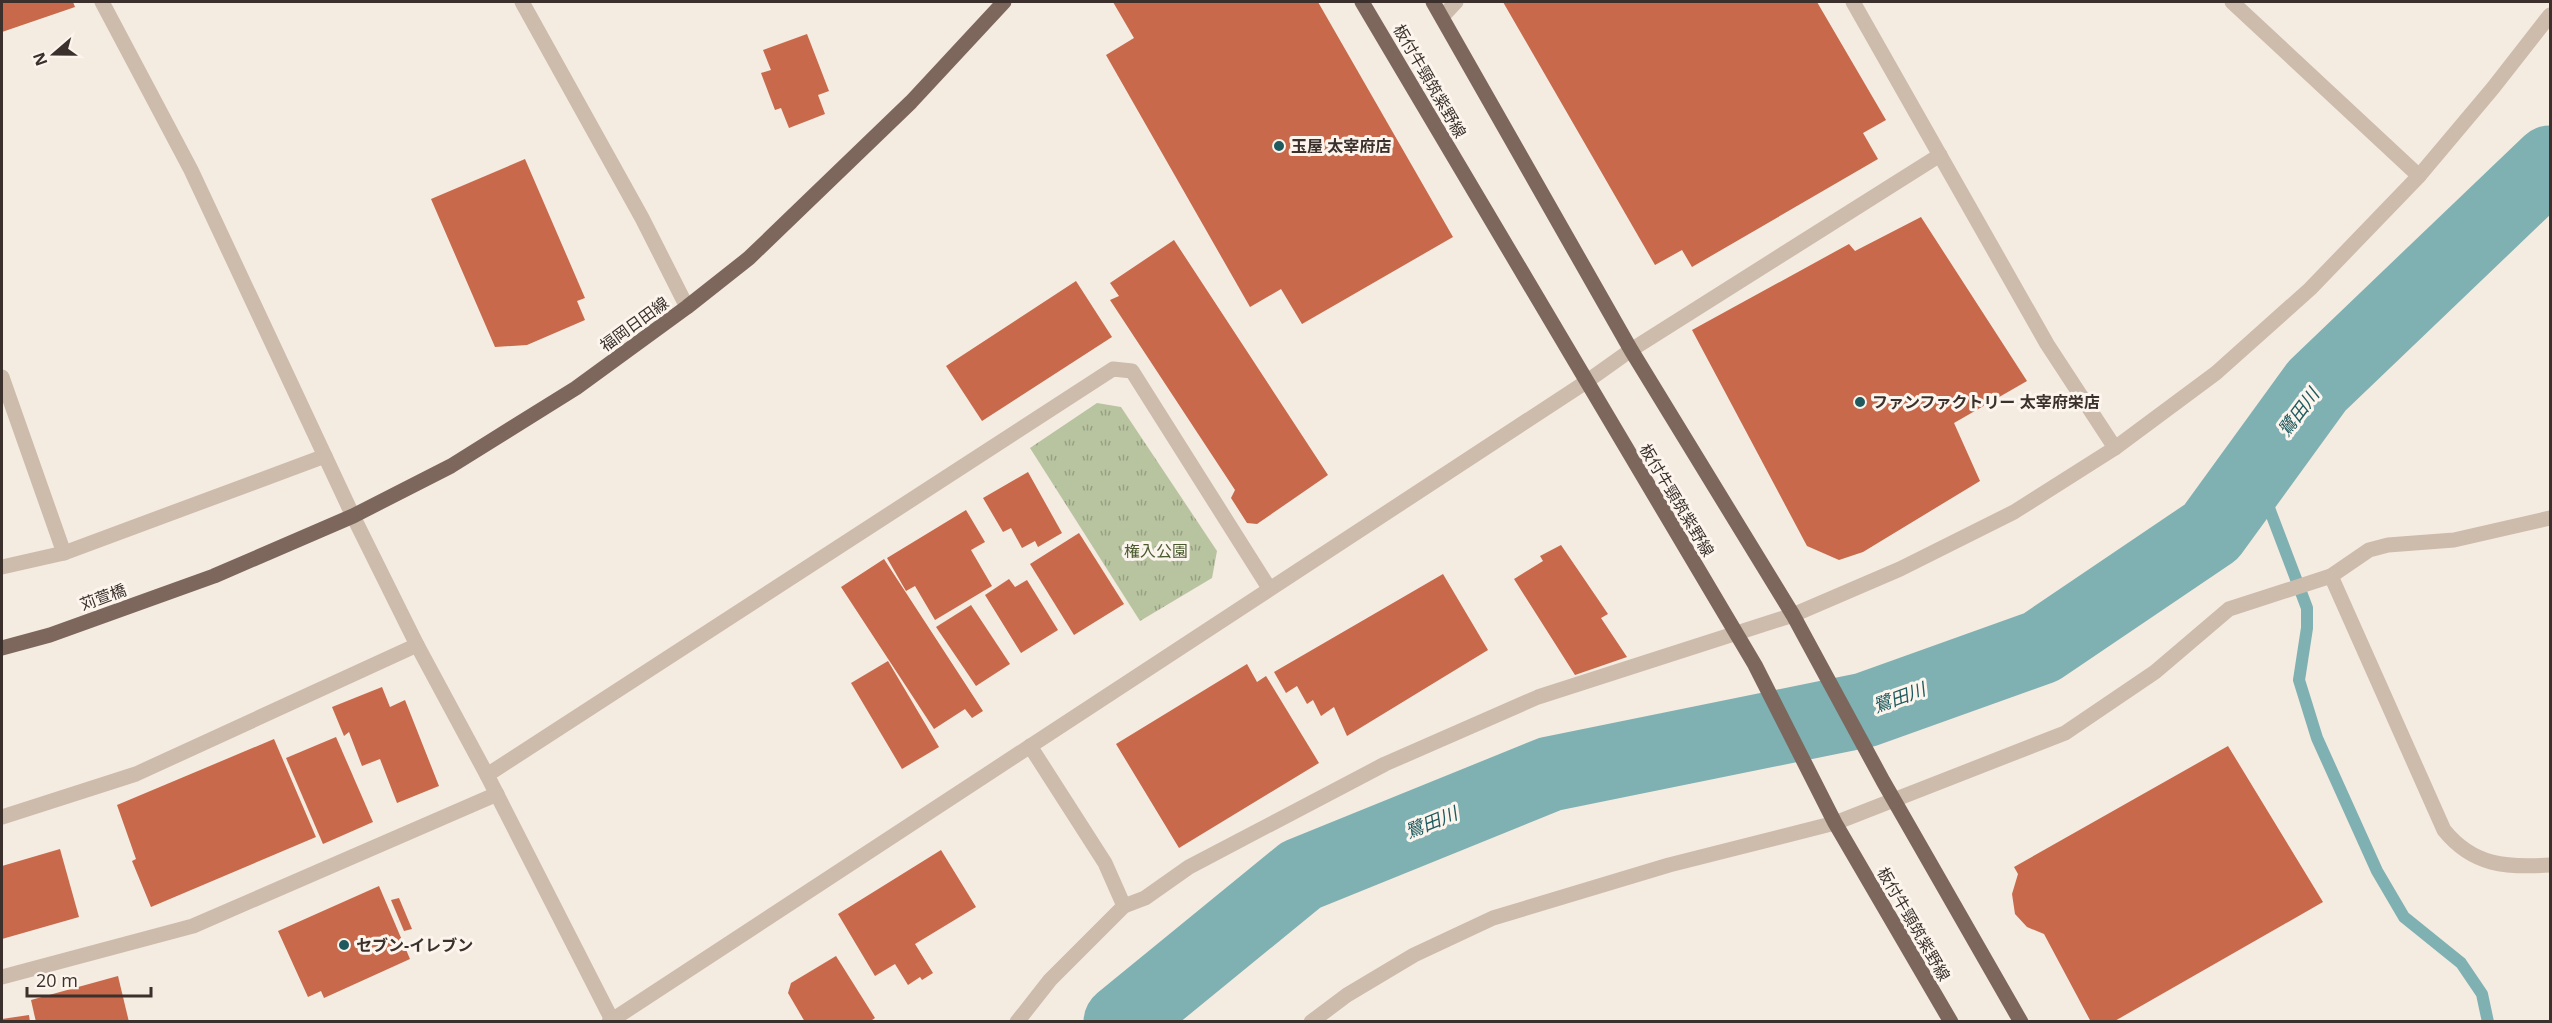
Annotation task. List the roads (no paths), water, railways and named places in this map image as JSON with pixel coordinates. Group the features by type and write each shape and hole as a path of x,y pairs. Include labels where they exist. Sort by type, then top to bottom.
{"main road":[{"name":"福岡日田線","path":"214,576 353,516 451,466 576,388 687,307 749,258 910,102 1004,2"},
{"name":"板付牛頸筑紫野線","path":"1362,2 1755,665 1835,823 1951,1022"},
{"path":"1433,2 1631,350 1793,615 1883,781 2021,1022"},
{"name":"苅萱橋","path":"2,648 50,635 214,576"}],"street":[{"path":"102,2 191,170 353,516 417,645 497,794 612,1021 1586,382 1631,350 1940,154"},
{"path":"522,2 642,218 687,307"},
{"path":"1442,17 1456,2"},
{"path":"1853,2 2048,344 2115,448"},
{"path":"2232,2 2419,176"},
{"path":"1017,1022 1050,980 1124,906 1144,898 1189,867 1385,764 1538,697 1793,615 1900,569 2014,512 2115,448 2216,373 2310,289 2419,176 2493,88 2550,15"},
{"path":"487,775 1113,369 1132,371 1269,588"},
{"path":"2,377 64,553"},
{"path":"2,567 64,553 325,456"},
{"path":"1311,1022 1347,995 1414,955 1493,918 1669,865 1835,823 2065,733 2155,672 2229,609 2331,576 2369,550 2388,545 2454,540 2550,518"},
{"path":"2331,576 2444,830 2457,847 2482,860 2505,866 2550,865"},
{"path":"2,817 136,774 417,645"},
{"path":"1030,746 1105,863 1124,906"},
{"path":"2,977 193,926 497,794"}],"waterway":[{"name":"鷺田川","path":"1121,1022 1301,875 1550,774 1865,710 2041,647 2211,532 2317,386 2550,163"},
{"path":"2255,471 2307,608 2307,628 2299,680 2317,738 2377,871 2404,917 2461,963 2482,994 2488,1022"}],"place":[{"name":"玉屋 太宰府店","path":"1279,146"},
{"name":"ファンファクトリー 太宰府栄店","path":"1860,402"},
{"name":"セブン-イレブン","path":"344,945"}],"park label":[{"name":"権入公園","path":"1156,551"}]}
